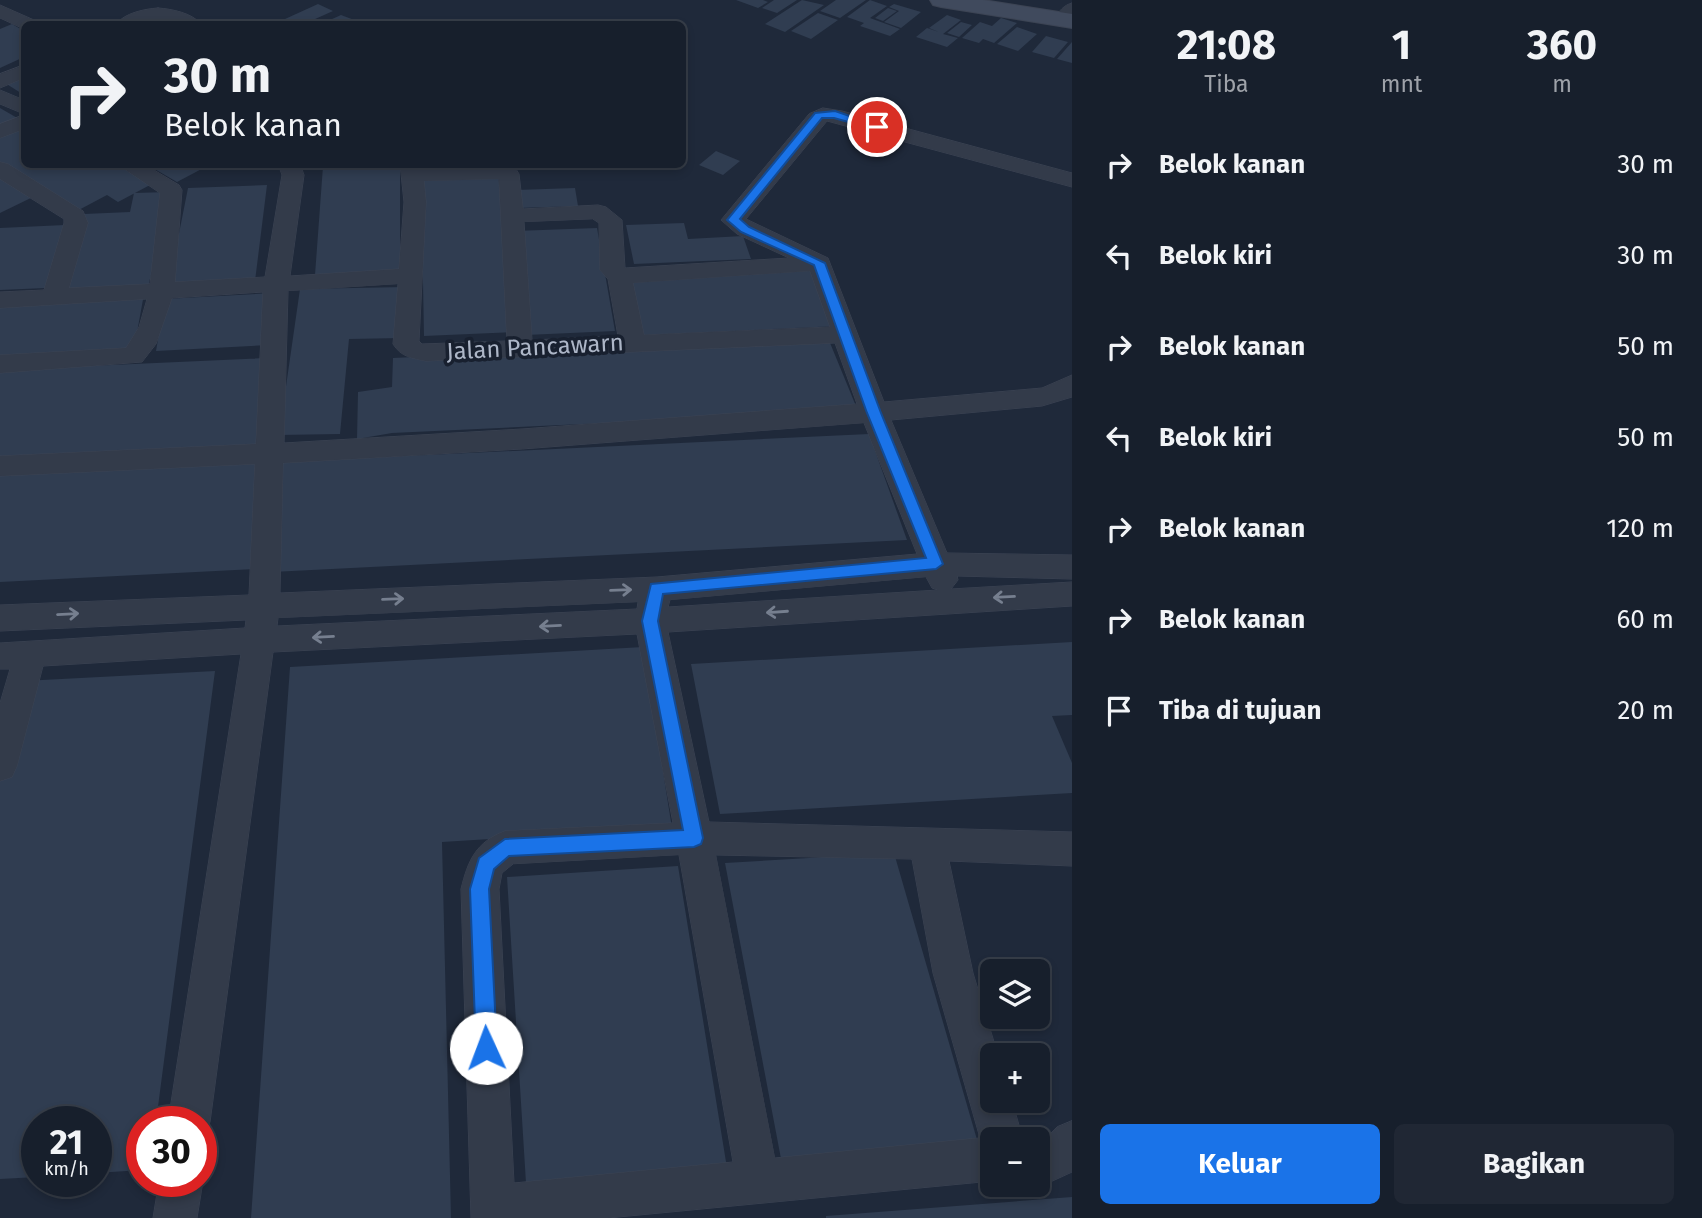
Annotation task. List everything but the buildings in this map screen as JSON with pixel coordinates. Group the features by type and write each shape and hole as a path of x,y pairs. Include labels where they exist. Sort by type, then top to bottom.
{"main road":[{"path":"941,0 1069,16"}],"street":[{"path":"133,21 158,12 172,14 186,21"},
{"path":"0,82 21,72"},
{"path":"0,96 21,106"},
{"path":"952,600 874,413 819,263 745,229 733,220 816,118 823,114 835,114 1072,180"},
{"path":"0,132 21,122"},
{"path":"0,364 133,356 142,349 162,291 171,190 135,168"},
{"path":"191,1106 264,604 276,285 293,175 290,168"},
{"path":"0,169 75,216 76,223 54,297"},
{"path":"412,170 508,174 520,349"},
{"name":"Jalan Pancawarn","path":"412,170 415,202 406,344 413,350 426,353 846,334"},
{"path":"511,216 598,212 605,215 610,220 612,270 620,276 819,263"},
{"path":"0,300 410,276"},
{"path":"620,276 632,342"},
{"path":"0,466 269,455 874,413 1042,397 1063,391 1072,384"},
{"path":"0,766 15,655 257,640 653,605 936,564 1072,567"},
{"path":"0,618 264,604 653,605 952,600 1072,594"},
{"path":"653,605 758,1182"},
{"path":"980,1160 493,1212 480,889 486,864 505,848 694,838 1072,849"},
{"path":"928,843 953,973 998,1127"},
{"path":"1050,1160 1068,1149 1072,1142"}],"route":[{"path":"486,1048 480,889 486,864 505,848 694,838 650,621 657,589 936,564 874,413 819,263 745,229 733,220 819,116 835,114 877,127"}]}
